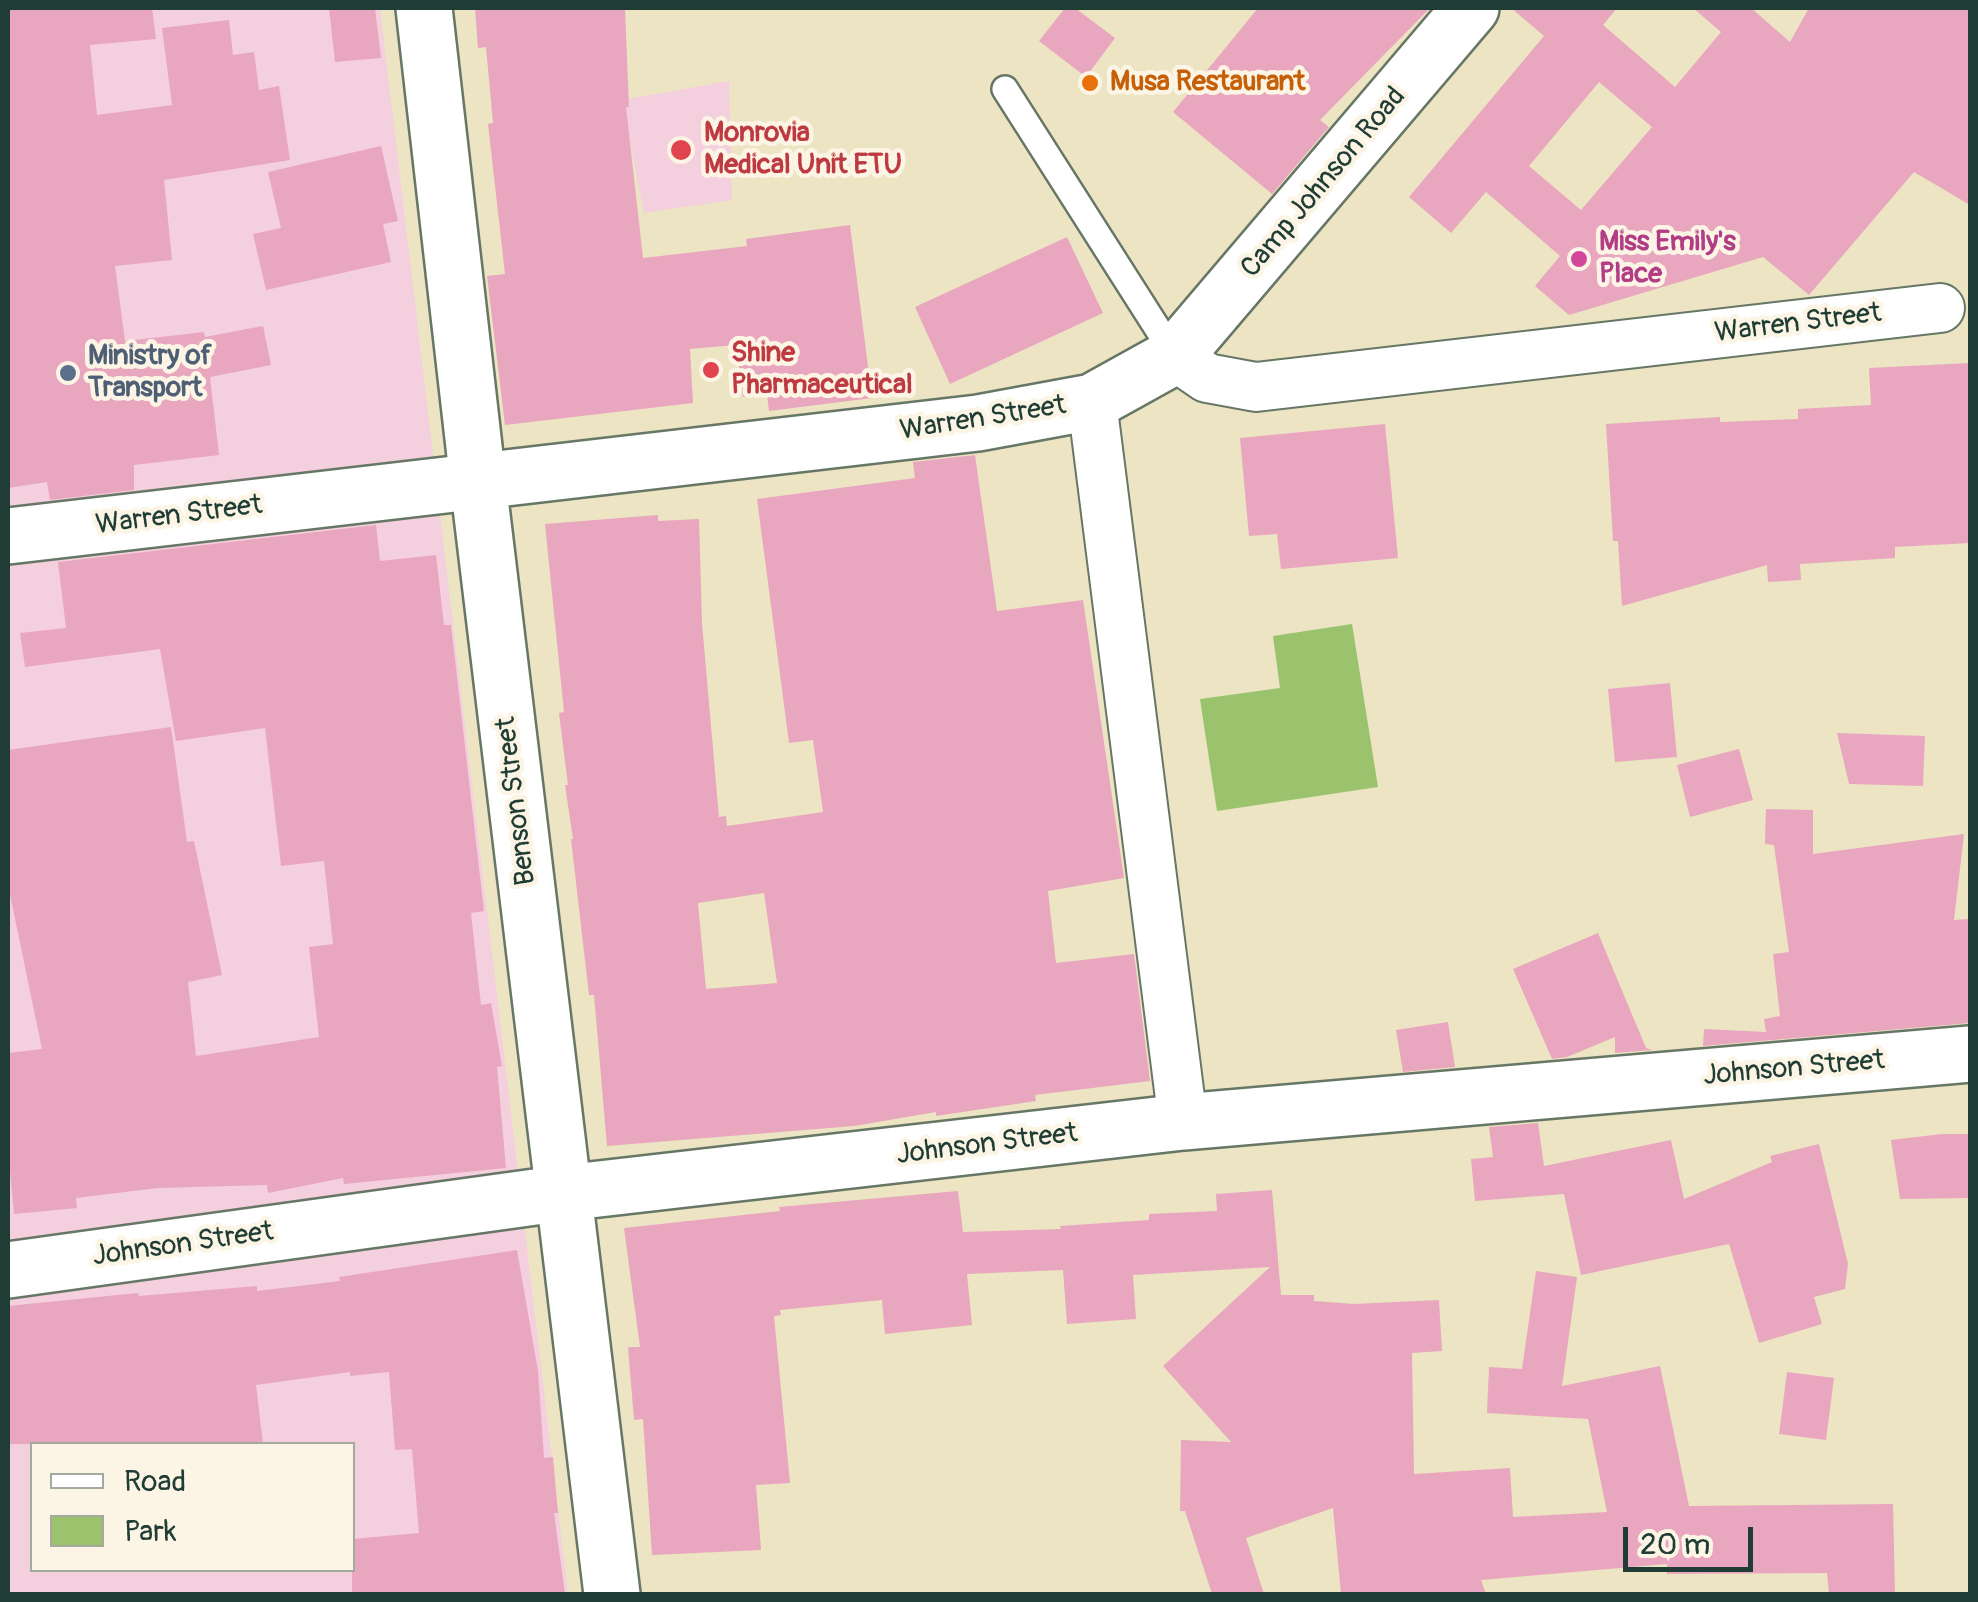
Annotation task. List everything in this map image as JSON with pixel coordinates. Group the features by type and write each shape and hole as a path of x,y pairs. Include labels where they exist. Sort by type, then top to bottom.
{"street":[{"name":"Benson Street","path":"424,8 612,1594"},
{"name":"Camp Johnson Road","path":"1174,356 1472,8"},
{"name":"Warren Street","path":"8,536 978,423 1092,402 1174,356 1207,378 1256,387 1940,308"},
{"path":"1092,402 1183,1122"},
{"name":"Johnson Street","path":"8,1270 564,1193 1183,1122 1970,1054"}],"lane":[{"path":"1005,89 1174,356"}],"shaded area":[{"path":"8,8 380,8 568,1594 8,1594"},
{"name":"Monrovia Medical Unit ETU","path":"729,81 732,200 644,213 622,100"}],"green space":[{"path":"1352,624 1378,787 1217,811 1200,699 1280,688 1273,636"}],"building":[{"path":"8,8 152,8 156,39 90,45 97,115 172,105 162,28 229,20 233,55 254,52 259,90 279,86 290,160 164,180 172,260 115,266 125,341 204,332 205,337 263,326 271,365 210,377 219,455 134,465 134,490 50,500 47,482 8,488"},
{"path":"329,8 375,8 381,58 335,62"},
{"path":"475,8 625,8 626,107 643,258 747,246 746,239 850,225 872,398 769,411 767,395 743,397 736,345 690,349 693,403 505,425 487,276 505,274 488,124 493,123 486,47 478,48"},
{"path":"1065,8 1075,8 1115,38 1086,77 1039,41"},
{"path":"1258,8 1430,8 1320,120 1329,127 1272,194 1173,112"},
{"path":"1511,8 1617,8 1603,25 1675,87 1721,32 1693,8 1751,8 1790,42 1809,8 1970,8 1970,205 1914,172 1809,295 1763,257 1569,315 1535,286 1560,256 1486,192 1451,233 1409,197 1544,36","holes":["1599,82 1652,127 1581,210 1529,166"]},
{"path":"381,146 398,221 383,224 391,262 266,290 253,234 281,228 268,172"},
{"path":"1067,237 1103,313 950,384 915,307"},
{"path":"1970,363 1970,543 1895,547 1895,558 1800,564 1801,580 1768,582 1767,565 1622,606 1618,541 1613,541 1606,424 1720,417 1720,422 1798,419 1798,409 1871,405 1869,368"},
{"path":"1385,424 1398,558 1281,569 1277,534 1249,536 1240,438"},
{"path":"975,455 997,611 1083,600 1124,878 1048,891 1056,963 1134,954 1150,1081 1035,1095 1036,1101 854,1126 607,1146 594,995 589,995 565,785 559,713 564,712 545,524 658,515 658,521 699,519 702,623 719,817 726,816 727,826 823,812 813,740 789,743 757,499 915,478 913,462","holes":["764,893 777,983 706,989 698,903"]},
{"path":"376,525 380,561 436,555 444,625 451,625 484,911 471,913 481,1005 491,1003 502,1066 497,1067 506,1168 344,1184 343,1178 268,1193 267,1185 158,1188 76,1198 77,1208 14,1214 8,1149 8,1053 42,1049 8,885 8,750 171,727 187,842 194,841 222,975 188,982 196,1056 319,1037 309,947 333,944 324,861 281,866 265,728 176,741 160,649 25,667 20,633 66,628 58,562"},
{"path":"1670,683 1677,757 1615,762 1608,689"},
{"path":"1837,733 1925,736 1923,786 1849,784"},
{"path":"1739,749 1753,800 1690,817 1677,765"},
{"path":"1766,809 1813,810 1813,854 1964,834 1954,920 1970,919 1970,1023 1703,1046 1704,1029 1766,1032 1764,1019 1780,1016 1773,954 1789,952 1774,845 1765,844"},
{"path":"1598,933 1646,1048 1653,1050 1615,1053 1615,1037 1567,1057 1552,1059 1513,969"},
{"path":"1448,1022 1455,1067 1403,1072 1396,1030"},
{"path":"1538,1123 1544,1166 1671,1140 1684,1199 1772,1162 1770,1156 1819,1144 1848,1264 1845,1289 1814,1297 1822,1324 1759,1343 1729,1244 1581,1275 1564,1194 1475,1201 1471,1159 1493,1157 1489,1127"},
{"path":"1970,1134 1970,1198 1900,1199 1891,1140"},
{"path":"1272,1190 1281,1295 1314,1295 1314,1301 1354,1304 1439,1300 1442,1351 1412,1353 1414,1474 1510,1468 1513,1517 1607,1512 1588,1419 1487,1413 1489,1367 1522,1369 1536,1271 1577,1277 1562,1386 1660,1366 1689,1506 1893,1504 1895,1594 1829,1594 1827,1573 1667,1574 1667,1564 1481,1580 1486,1594 1341,1594 1333,1508 1246,1538 1264,1594 1212,1594 1185,1511 1180,1511 1181,1440 1231,1442 1163,1366 1270,1267 1133,1275 1136,1319 1067,1324 1063,1270 967,1274 972,1325 885,1334 882,1300 780,1310 781,1315 774,1316 790,1483 756,1485 761,1550 652,1555 643,1419 634,1420 628,1347 640,1347 624,1228 780,1211 779,1207 958,1191 963,1232 1061,1229 1060,1226 1149,1220 1149,1214 1217,1211 1216,1194"},
{"path":"517,1250 538,1371 544,1458 553,1457 558,1513 554,1513 565,1594 352,1594 355,1539 419,1533 412,1449 395,1450 389,1372 350,1376 350,1372 256,1385 263,1442 8,1444 8,1306 138,1293 139,1296 257,1286 257,1291 340,1281 339,1277"},
{"path":"1787,1372 1834,1378 1826,1440 1779,1434"}],"place":[{"name":"Musa Restaurant","path":"1090,83"},
{"name":"Monrovia Medical Unit ETU","path":"681,150"},
{"name":"Miss Emily's Place","path":"1579,259"},
{"name":"Shine Pharmaceutical","path":"711,370"},
{"name":"Ministry of Transport","path":"68,373"}]}
